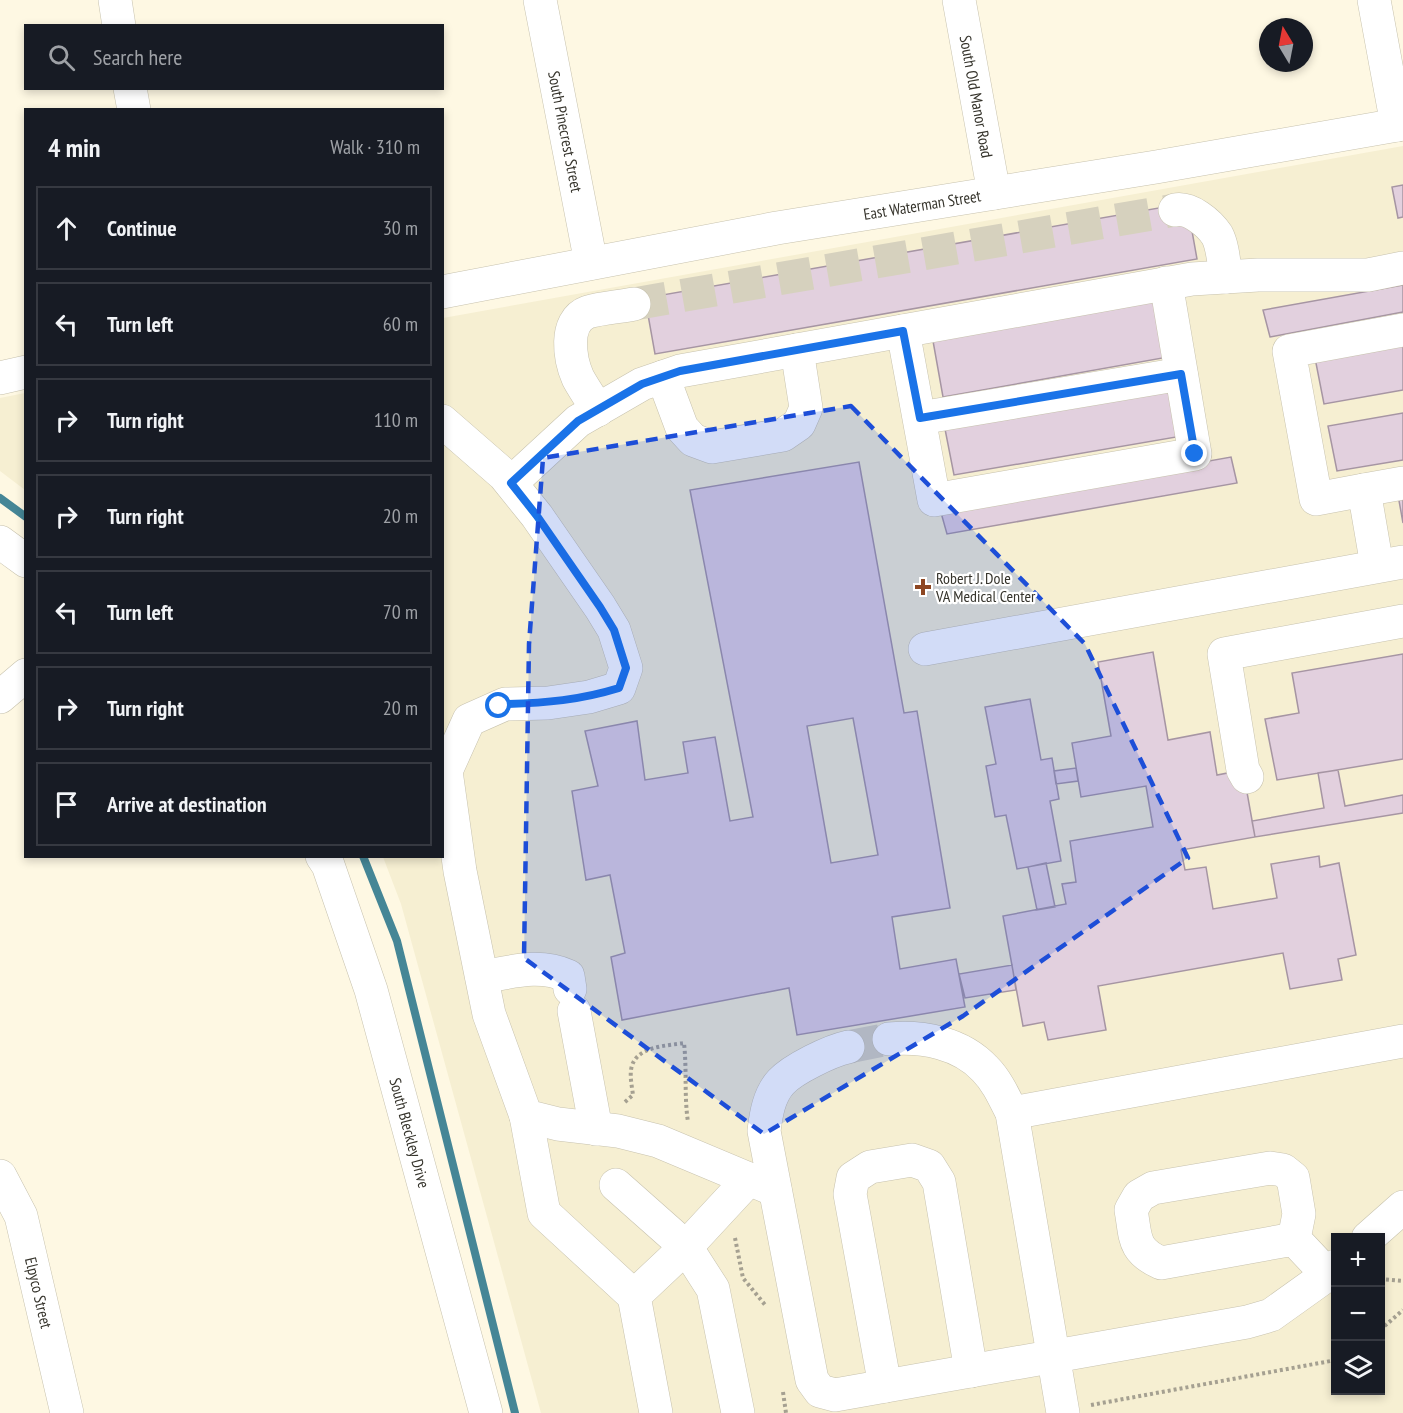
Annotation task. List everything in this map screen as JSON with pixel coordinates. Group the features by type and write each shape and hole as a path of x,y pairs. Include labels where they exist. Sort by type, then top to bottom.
{"street":[{"path":"115,0 119,24"},
{"name":"South Pinecrest Street","path":"540,0 591,263"},
{"name":"South Old Manor Road","path":"959,0 994,193"},
{"path":"1374,0 1400,125"},
{"path":"130,90 134,108"},
{"name":"East Waterman Street","path":"444,292 777,228 1400,125"},
{"path":"1175,210 1181,208 1193,214 1204,221 1218,237 1226,277"},
{"path":"511,483 578,421 642,384 680,371 1192,279 1258,275 1368,275 1403,268"},
{"path":"903,331 934,500 1195,454 1166,284"},
{"path":"598,410 578,377 572,359 570,339 575,324 586,313 634,304"},
{"path":"1403,330 1289,351 1316,499 1403,483"},
{"path":"663,377 682,428 693,440 712,447 783,435 799,424 806,408 796,350"},
{"path":"0,378 24,372"},
{"path":"920,418 1181,374"},
{"path":"444,423 504,475 537,516 614,630 626,668 619,688 589,697 556,702 505,704 469,720 444,769 460,871 489,1014 526,1116 544,1213 634,1296 656,1413"},
{"path":"925,649 1390,564 1364,490"},
{"path":"0,542 24,560"},
{"path":"1247,777 1243,770 1224,654 1403,621"},
{"path":"0,697 24,677"},
{"name":"South Bleckley Drive","path":"323,858 328,865 371,990 486,1413"},
{"path":"482,977 537,968 554,969 568,976 572,1000 607,1119 618,1131 679,1149 762,1184"},
{"path":"889,1039 911,1037 938,1042 964,1052 984,1068 999,1088 1012,1113 1063,1412"},
{"path":"1012,1113 1403,1041"},
{"path":"848,1047 836,1050 808,1064 781,1082 768,1106 764,1131 762,1184 812,1380 820,1391 835,1395 1247,1322 1271,1315 1331,1270 1294,1239"},
{"path":"526,1116 558,1124 607,1119"},
{"path":"885,1386 850,1194 853,1178 870,1167 912,1160 929,1166 939,1182 971,1371"},
{"path":"1270,1168 1282,1170 1293,1178 1299,1214 1294,1239 1161,1263 1147,1257 1138,1246 1131,1210 1139,1196 1153,1188 1270,1168"},
{"name":"Elpyco Street","path":"0,1176 21,1216 67,1413"},
{"path":"634,1296 686,1247 762,1184"},
{"path":"616,1185 686,1247 713,1289 738,1413"},
{"path":"1373,1233 1403,1206"}],"path":[{"path":"607,1119 633,1095 631,1068 639,1055 653,1048 684,1043 687,1069 684,1094 688,1126 679,1149"},
{"path":"1385,1279 1403,1281"},
{"path":"1385,1326 1403,1310"},
{"path":"1063,1412 1331,1361"}],"highlighted area":[{"path":"851,406 1085,644 1188,858 963,1016 764,1134 524,958 529,644 543,458"}],"shaded area":[{"name":"Robert J. Dole VA Medical Center","path":"1403,146 1403,1413 541,1413 401,904 383,858 444,858 444,318"},
{"path":"24,393 24,489 0,471 0,398"}],"building":[{"path":"1403,185 1403,217 1398,218 1392,187"},
{"path":"1187,203 1197,259 655,354 645,298"},
{"path":"1403,285 1403,312 1270,337 1263,310"},
{"path":"1164,299 1174,356 943,397 933,341"},
{"path":"1403,343 1403,390 1324,404 1315,358"},
{"path":"1180,389 1188,435 954,475 945,429"},
{"path":"1403,413 1403,460 1337,471 1328,426"},
{"path":"1231,457 1237,483 947,534 940,509"},
{"path":"859,462 904,713 917,711 950,908 892,917 900,969 956,959 965,1007 797,1035 789,988 622,1020 611,957 625,953 610,875 586,880 572,791 598,786 585,731 637,721 645,780 688,773 683,742 715,737 730,821 753,817 690,490","holes":["853,718 878,855 831,863 807,726"]},
{"path":"1403,494 1403,523 1398,495"},
{"path":"1153,652 1168,740 1210,732 1217,775 1243,770 1255,837 1181,850 1185,870 1206,867 1213,909 1277,898 1271,864 1319,856 1320,867 1339,863 1356,955 1338,959 1342,980 1290,989 1283,953 1098,986 1106,1030 1048,1040 1044,1022 1023,1026 1003,916 1066,904 1062,884 1076,882 1070,841 1153,827 1146,786 1081,797 1072,743 1111,736 1098,662"},
{"path":"1403,654 1403,759 1277,780 1265,719 1299,713 1292,673"},
{"path":"1030,699 1041,760 1052,758 1059,799 1050,801 1061,861 1017,869 1006,815 995,817 986,766 996,764 985,707"},
{"path":"1076,768 1078,781 1056,784 1054,771"},
{"path":"1338,770 1345,806 1403,795 1403,813 1255,837 1252,821 1324,808 1318,773"},
{"path":"1046,863 1055,907 1037,910 1028,867"},
{"path":"1012,965 1016,990 965,998 959,974"}],"waterway":[{"path":"0,498 24,516"},
{"path":"364,858 397,941 515,1413"}],"tunnel":[{"path":"634,304 1175,210"},
{"path":"848,1047 889,1039"}],"place":[{"name":"Robert J. Dole VA Medical Center","path":"923,587"}],"route":[{"path":"499,706 548,703 589,697 619,688 626,668 614,630 537,516 511,483 578,421 642,384 680,371 903,331 920,418 1181,374 1195,454"}]}
